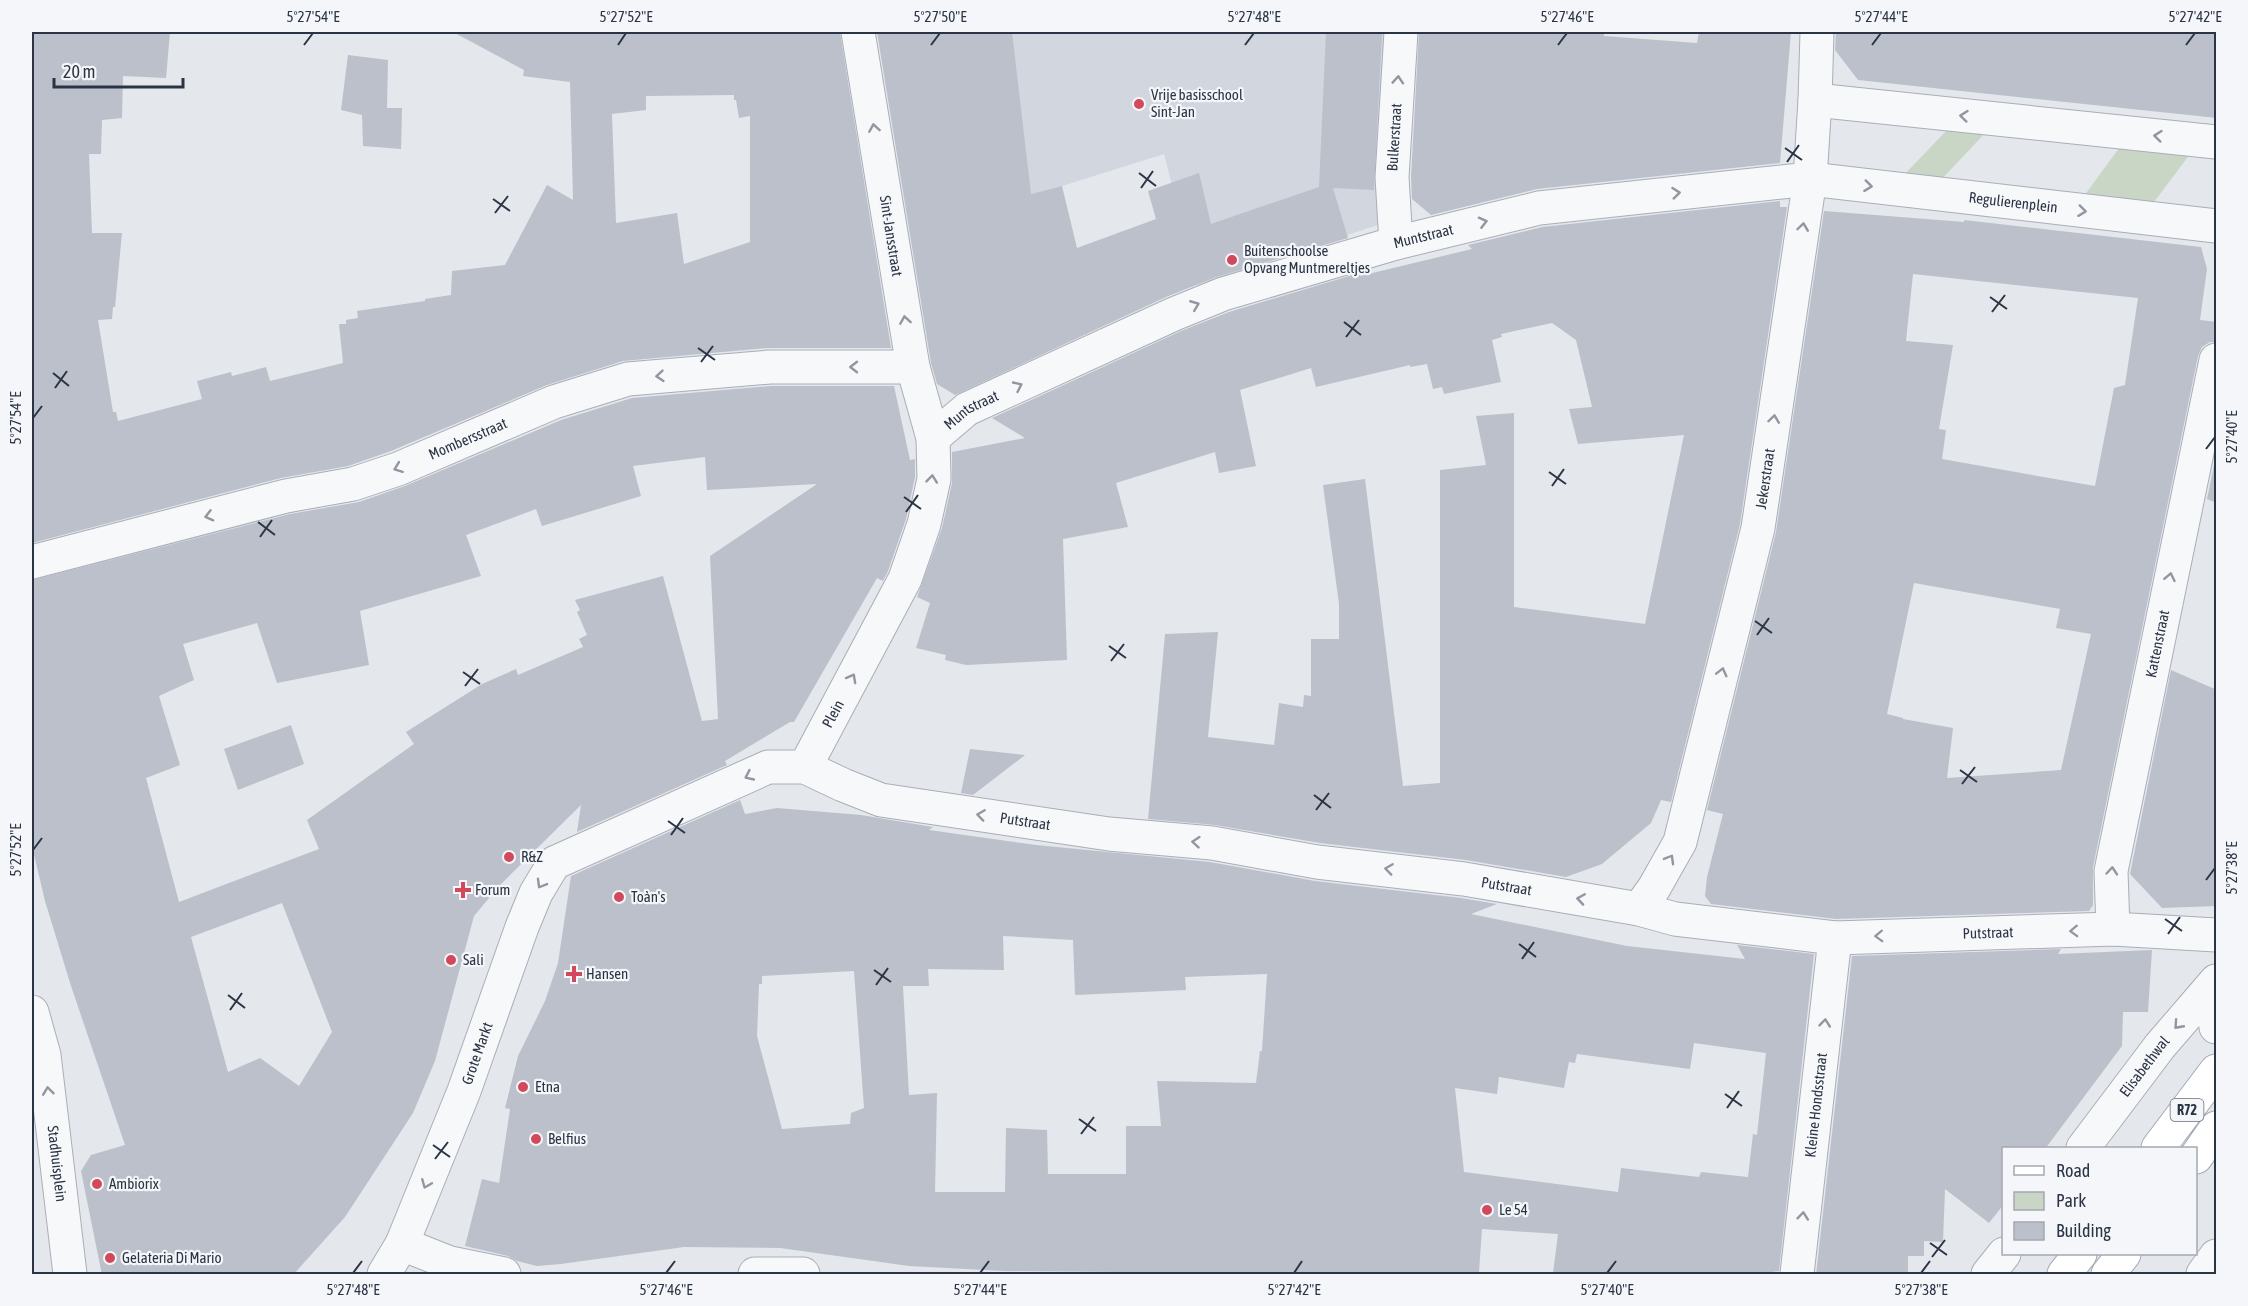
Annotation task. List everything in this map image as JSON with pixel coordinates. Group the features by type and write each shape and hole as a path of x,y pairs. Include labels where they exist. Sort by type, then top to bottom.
{"main road":[{"name":"R72","path":"2160,1147 2217,1071"},
{"path":"2197,1155 2217,1128"},
{"path":"2064,1275 2079,1255"}],"street":[{"name":"Sint-Jansstraat","path":"858,32 913,367 933,438"},
{"name":"Bulkerstraat","path":"1396,243 1392,177 1401,32"},
{"name":"Jekerstraat","path":"1639,909 1654,888 1680,842 1758,528 1810,179 1817,32"},
{"path":"1815,100 2217,142"},
{"name":"Muntstraat","path":"933,438 967,410 1174,314 1223,294 1396,243 1539,208 1810,179"},
{"name":"Regulierenplein","path":"1810,179 2217,226"},
{"name":"Kattenstraat","path":"2113,929 2111,871 2217,360"},
{"name":"Mombersstraat","path":"32,562 286,496 353,484 398,469 554,402 628,379 770,367 913,367"},
{"name":"Plein","path":"805,767 905,579 924,524 934,479 933,438"},
{"name":"Grote Markt","path":"384,1275 402,1244 464,1091 536,893 554,863 768,767 805,767"},
{"name":"Putstraat","path":"805,767 881,800 1109,834 1212,843 1317,861 1464,879 1639,909 1676,919 1835,938 2113,929 2217,935"},
{"name":"Kleine Hondsstraat","path":"1797,1275 1835,938"},
{"name":"Elisabethwal","path":"2213,985 2217,1027"},
{"name":"Elisabethwal","path":"2084,1147 2160,1046 2213,985"},
{"name":"Stadhuisplein","path":"32,1012 44,1055 70,1275"},
{"path":"402,1244 450,1263 504,1275"},
{"path":"1988,1275 2003,1255"},
{"path":"2203,1275 2217,1256"},
{"path":"755,1275 803,1275"}],"shaded area":[{"name":"Vrije basisschool Sint-Jan","path":"1012,32 1388,32 1381,226 1378,225 1198,285 1164,154 1062,186 913,225 884,55"}],"green space":[{"path":"1952,125 1989,129 1938,183 1901,178"},
{"path":"2122,144 2193,150 2151,206 2084,196"}],"building":[{"path":"32,32 170,32 166,78 123,76 122,118 102,120 101,154 89,154 92,233 122,233 112,319 98,320 113,412 116,412 118,421 202,399 197,381 231,372 232,376 266,367 270,381 343,363 339,324 346,324 346,320 358,318 357,311 451,295 452,271 505,265 547,185 573,200 570,82 523,76 524,70 453,32 840,32 891,348 768,348 623,361 547,385 391,451 348,466 281,478 32,543","holes":["734,95 734,100 736,100 739,118 750,116 750,242 684,264 677,213 616,223 612,114 646,110 646,96"]},
{"path":"877,32 1012,32 1031,194 1062,186 1077,248 1156,219 1148,191 1199,173 1211,224 1319,187 1326,32 1382,32 1374,190 1333,188 1348,238 1216,277 1166,297 955,395 937,384 931,363"},
{"path":"1419,32 1604,32 1604,36 1697,43 1699,32 1791,32 1780,163 1537,189 1431,215 1412,199 1411,177"},
{"path":"1836,32 2217,32 2217,118 1858,80 1835,50"},
{"path":"348,55 388,60 387,108 402,108 401,149 363,146 362,115 341,110"},
{"path":"1780,201 1780,207 1787,207 1740,524 1671,802 1661,800 1651,823 1602,864 1566,877 1466,860 1320,843 1215,825 1148,819 1165,634 1218,632 1208,737 1274,745 1279,703 1303,707 1304,695 1311,696 1311,639 1339,639 1339,604 1323,485 1365,479 1403,786 1440,783 1440,470 1486,465 1476,416 1514,413 1514,607 1645,624 1684,435 1578,444 1569,409 1592,407 1576,340 1552,323 1501,334 1502,337 1492,340 1501,382 1444,394 1442,387 1433,389 1427,364 1410,367 1410,365 1316,387 1311,368 1240,390 1256,466 1219,473 1215,452 1116,483 1128,527 1063,539 1067,660 966,665 945,660 946,655 916,648 930,603 917,597 942,528 952,483 952,452 1025,438 992,418 1181,331 1229,312 1359,273 1360,276 1472,249 1468,245 1542,227"},
{"path":"1824,211 1964,222 1964,220 2201,247 2207,269 2200,320 2217,322 2217,342 2210,342 2202,347 2198,356 2093,867 2093,905 2089,911 1836,919 1711,904 1705,896 1707,877 1723,814 1707,810 1776,532","holes":["1913,274 2138,298 2125,385 2114,388 2095,486 1942,459 1946,430 1939,429 1953,345 1906,341","1914,583 2060,609 2056,628 2091,634 2061,770 1947,778 1953,728 1887,714"]},
{"path":"771,386 894,386 910,460 915,459 915,477 906,519 883,581 877,578 794,722 790,722 725,761 727,765 577,832 581,805 499,886 474,916 435,1061 413,1113 345,1217 293,1275 102,1275 81,1171 91,1155 125,1145 71,986 45,901 32,846 32,580 290,514 359,502 405,486 561,420 632,398","holes":["705,457 707,490 817,484 710,556 718,719 702,721 663,576 575,600 580,610 577,612 587,635 579,639 583,647 518,675 516,669 482,684 406,732 414,744 307,820 319,849 179,902 146,778 180,765 159,696 194,680 183,644 257,623 277,683 369,665 360,611 481,576 466,535 536,509 542,526 641,496 633,466","282,903 332,1032 299,1086 260,1058 228,1072 191,937"]},
{"path":"2217,451 2217,503 2207,499"},
{"path":"2171,670 2217,690 2217,906 2162,908 2130,874"},
{"path":"291,725 304,764 238,790 224,749"},
{"path":"970,749 1025,755 973,795 961,793"},
{"path":"740,800 745,814 777,808 861,815 933,827 929,830 1036,845 1210,862 1315,881 1461,898 1497,904 1471,914 1627,946 1745,959 1737,945 1814,954 1779,1271 1730,1275 1553,1273 1558,1234 1482,1229 1479,1272 1319,1274 1004,1271 909,1266 780,1248 684,1247 537,1266 508,1256 465,1246 482,1179 499,1183 510,1109 505,1108 518,1056 545,1001 558,963 571,876","holes":["1003,936 1073,940 1075,995 1186,990 1185,977 1267,974 1262,1051 1260,1051 1256,1083 1157,1081 1161,1126 1126,1126 1126,1174 1048,1174 1047,1130 1006,1128 1005,1192 935,1192 937,1093 909,1095 903,986 929,986 928,969 1004,970","854,971 864,1108 851,1113 850,1124 782,1129 757,1036 759,984 762,984 762,976","1694,1043 1766,1053 1757,1135 1753,1134 1748,1177 1701,1172 1699,1177 1621,1168 1618,1192 1464,1172 1455,1088 1497,1094 1499,1077 1564,1088 1569,1062 1575,1063 1577,1054 1690,1069"]},
{"path":"2061,949 2058,954 2152,950 2148,1012 2123,1012 2122,1046 2046,1147 2002,1147 2002,1207 1989,1223 1945,1189 1943,1242 1924,1241 1924,1256 1908,1256 1908,1275 1816,1275 1852,956"}],"place":[{"name":"Vrije basisschool Sint-Jan","path":"1139,104"},
{"name":"Buitenschoolse Opvang Muntmereltjes","path":"1232,260"},
{"name":"R&Z","path":"509,857"},
{"name":"Forum","path":"463,890"},
{"name":"Toàn's","path":"619,897"},
{"name":"Sali","path":"451,960"},
{"name":"Hansen","path":"574,974"},
{"name":"Etna","path":"523,1087"},
{"name":"Belfius","path":"536,1139"},
{"name":"Ambiorix","path":"97,1184"},
{"name":"Le 54","path":"1487,1210"},
{"name":"Gelateria Di Mario","path":"110,1258"}]}
